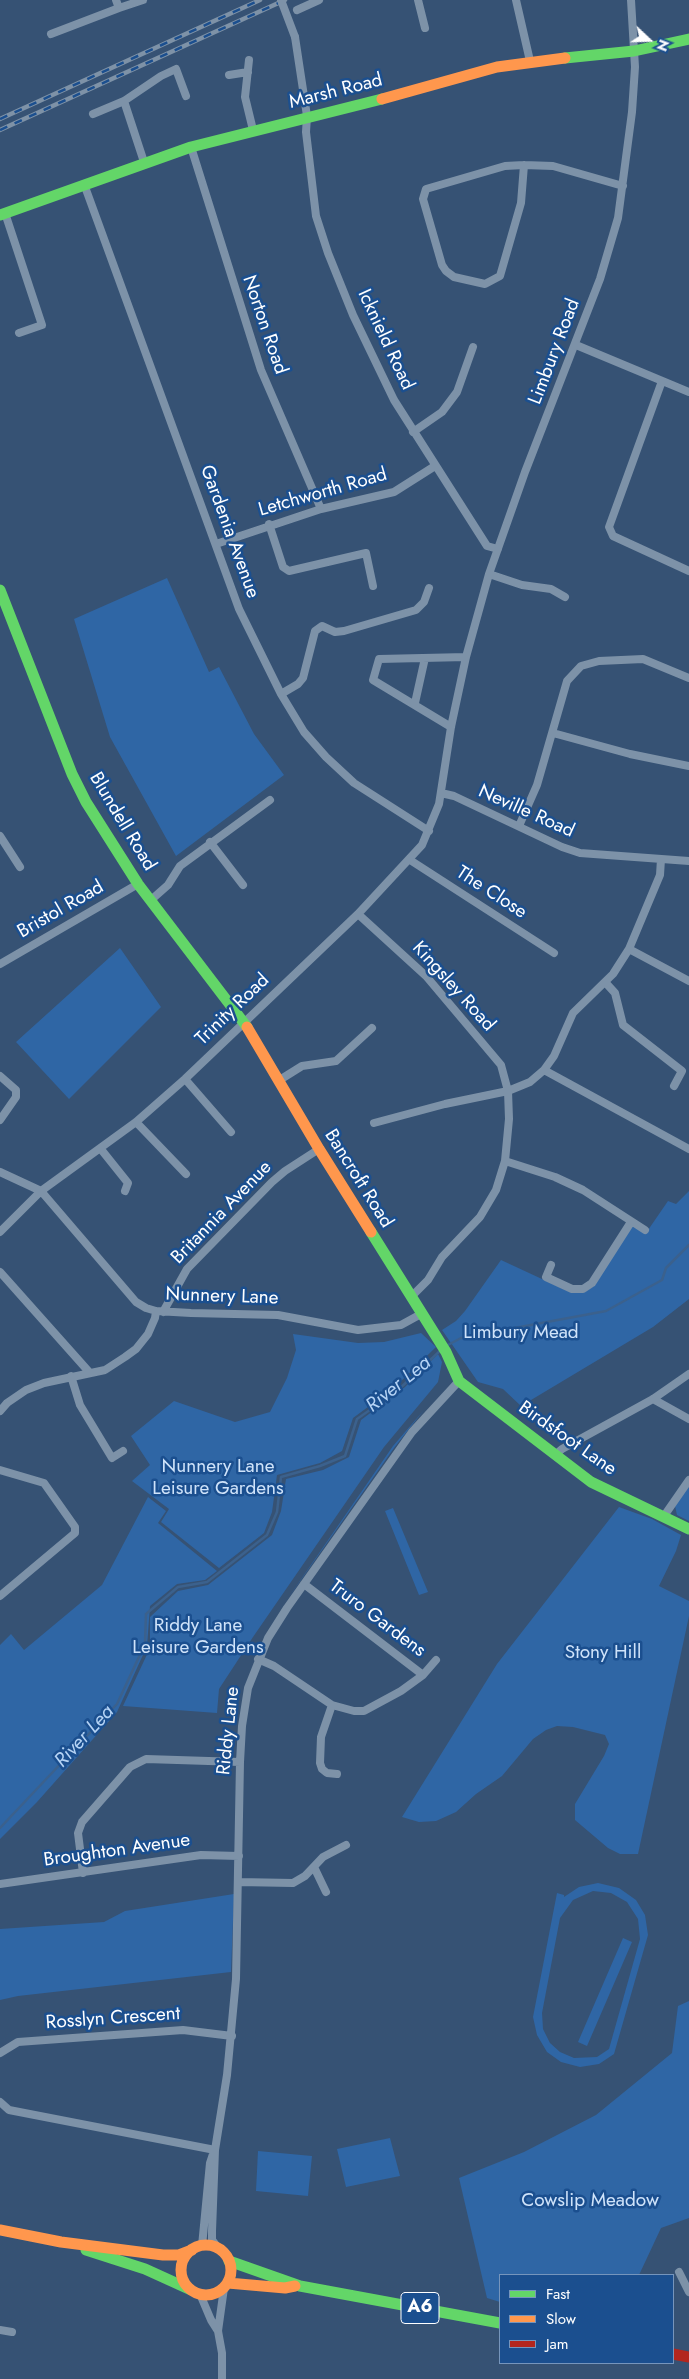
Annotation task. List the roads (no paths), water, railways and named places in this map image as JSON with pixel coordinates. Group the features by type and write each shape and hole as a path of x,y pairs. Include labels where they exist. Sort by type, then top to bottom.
{"main road":[{"name":"Marsh Road","path":"2,214 144,162 191,147 415,90 497,67 530,61 634,51 689,39"},
{"name":"Blundell Road","path":"0,590 72,774 86,802 138,884 244,1022"},
{"name":"Bancroft Road","path":"244,1022 319,1149 444,1349"},
{"name":"Birdsfoot Lane","path":"444,1349 459,1381 555,1455 604,1490 689,1529"},
{"path":"0,2230 61,2242 170,2256 179,2255 197,2248 218,2248 229,2261 231,2268 226,2286"},
{"path":"61,2242 145,2269 195,2292"},
{"path":"195,2292 185,2283 182,2269 183,2262 197,2248"},
{"name":"A6","path":"229,2261 300,2286 499,2323"},
{"name":"A6","path":"195,2292 211,2295 226,2286 247,2283 284,2288 300,2286"},
{"path":"674,2354 689,2357"}],"street":[{"path":"51,34 118,4 143,0"},
{"name":"Icknield Road","path":"281,0 295,37 307,116 306,132 316,216 353,316 394,400 435,466 487,546 498,549"},
{"path":"297,10 319,0"},
{"path":"418,0 425,28"},
{"path":"516,0 530,61"},
{"name":"Limbury Road","path":"429,831 439,804 451,727 466,657 489,574 525,472 576,345 600,279 618,218 634,98 634,51 630,0"},
{"path":"249,60 245,97 253,130"},
{"path":"93,114 124,101 161,76 176,69 186,96"},
{"path":"230,75 248,72"},
{"path":"124,101 144,162"},
{"name":"Norton Road","path":"191,147 261,370 321,508"},
{"path":"524,165 521,204 500,276 486,284 454,277 442,265 423,199 426,189 505,166 524,165 553,166 623,186"},
{"name":"Gardenia Avenue","path":"84,184 243,619 281,694 304,732 326,757 354,783 429,831"},
{"path":"2,214 42,325 19,333"},
{"path":"576,345 689,392"},
{"path":"414,432 442,412 457,392 473,347"},
{"path":"662,381 609,527 613,536 689,571"},
{"name":"Letchworth Road","path":"216,544 269,524 321,508 394,492 435,466"},
{"path":"269,524 283,567 289,571 366,552 373,586"},
{"path":"489,574 522,585 551,589 564,597"},
{"path":"281,694 298,684 303,678 315,630 322,626 335,632 344,631 416,610 424,602 429,588"},
{"path":"451,727 415,703 373,680 379,660 466,657"},
{"path":"415,703 426,658"},
{"path":"519,826 537,785 567,681 581,666 599,661 643,659 689,678"},
{"path":"553,733 630,754 689,766"},
{"name":"Neville Road","path":"441,793 454,796 562,847 580,853 689,862"},
{"path":"151,900 168,885 180,866 210,842 270,800"},
{"name":"Trinity Road","path":"0,1232 41,1191 136,1122 185,1078 358,914 422,846 429,831"},
{"path":"0,836 20,867"},
{"path":"210,842 243,885"},
{"path":"374,1123 445,1104 508,1091 530,1082 544,1070 554,1056 573,1013 613,974 629,949 660,875 661,859"},
{"name":"The Close","path":"410,860 554,952"},
{"name":"Bristol Road","path":"0,962 138,884"},
{"name":"Kingsley Road","path":"358,914 426,976 501,1064 508,1091 509,1119 505,1161 496,1190 480,1217 442,1257 428,1280 411,1297"},
{"path":"629,949 689,981"},
{"path":"605,982 615,994 623,1025 682,1071 674,1086"},
{"path":"278,1081 302,1066 336,1061 372,1028"},
{"path":"544,1070 689,1149"},
{"path":"0,1076 16,1090 16,1097 0,1120"},
{"path":"185,1078 231,1132"},
{"path":"136,1122 186,1174"},
{"path":"100,1148 128,1183 125,1192"},
{"name":"Britannia Avenue","path":"6,1403 26,1390 71,1376 105,1370 136,1349 148,1334 155,1318 187,1269 285,1170 319,1149"},
{"path":"505,1161 555,1177 582,1190 645,1230"},
{"path":"0,1172 41,1191"},
{"name":"Nunnery Lane","path":"41,1191 136,1302 159,1312 278,1315 358,1330 401,1325 421,1314"},
{"path":"551,1265 546,1276 572,1289 583,1289 592,1283 631,1222"},
{"path":"0,1272 90,1373"},
{"path":"555,1455 562,1449 653,1398 689,1374"},
{"path":"71,1376 80,1405 112,1458 123,1450"},
{"name":"Riddy Lane","path":"218,2248 212,2240 214,2150 232,2036 236,1979 240,1762 242,1726 248,1688 268,1638 304,1584 412,1432 459,1381"},
{"path":"0,1396 6,1403 0,1411"},
{"path":"653,1398 689,1419"},
{"path":"0,1470 44,1483 75,1527 75,1533 0,1596"},
{"path":"664,1516 689,1480"},
{"name":"Truro Gardens","path":"258,1659 274,1666 332,1705 344,1710 364,1710 401,1691 423,1674 304,1584"},
{"path":"423,1674 436,1660"},
{"path":"332,1705 321,1737 320,1763 322,1769 327,1773 338,1774"},
{"path":"83,1873 78,1833 82,1822 130,1767 146,1759 240,1762"},
{"path":"238,1882 293,1882 314,1867 323,1857 346,1845"},
{"name":"Broughton Avenue","path":"0,1884 201,1856 239,1856"},
{"path":"314,1867 326,1892"},
{"name":"Rosslyn Crescent","path":"0,2052 18,2042 184,2030 232,2036"},
{"path":"0,2102 9,2110 214,2150"},
{"name":"Riddy Lane","path":"197,2248 210,2163 214,2150"},
{"path":"679,2272 689,2292"},
{"path":"222,2379 222,2354 218,2331 226,2286"},
{"path":"195,2292 218,2331"},
{"path":"0,2330 12,2332"}],"waterway":[{"name":"River Lea","path":"446,1346 461,1338 606,1311 662,1280 666,1268 689,1245"},
{"name":"River Lea","path":"0,1828 117,1704 145,1644 146,1614 178,1587 207,1582 267,1535 277,1512 281,1477 320,1466 345,1456 357,1419 397,1391 442,1349"}],"railway":[{"path":"0,119 260,0"},
{"path":"0,130 285,0"}],"park label":[{"name":"Limbury Mead","path":"521,1333"},
{"name":"Nunnery Lane Leisure Gardens","path":"218,1478"},
{"name":"Riddy Lane Leisure Gardens","path":"198,1637"},
{"name":"Stony Hill","path":"603,1653"},
{"name":"Cowslip Meadow","path":"590,2201"}]}
